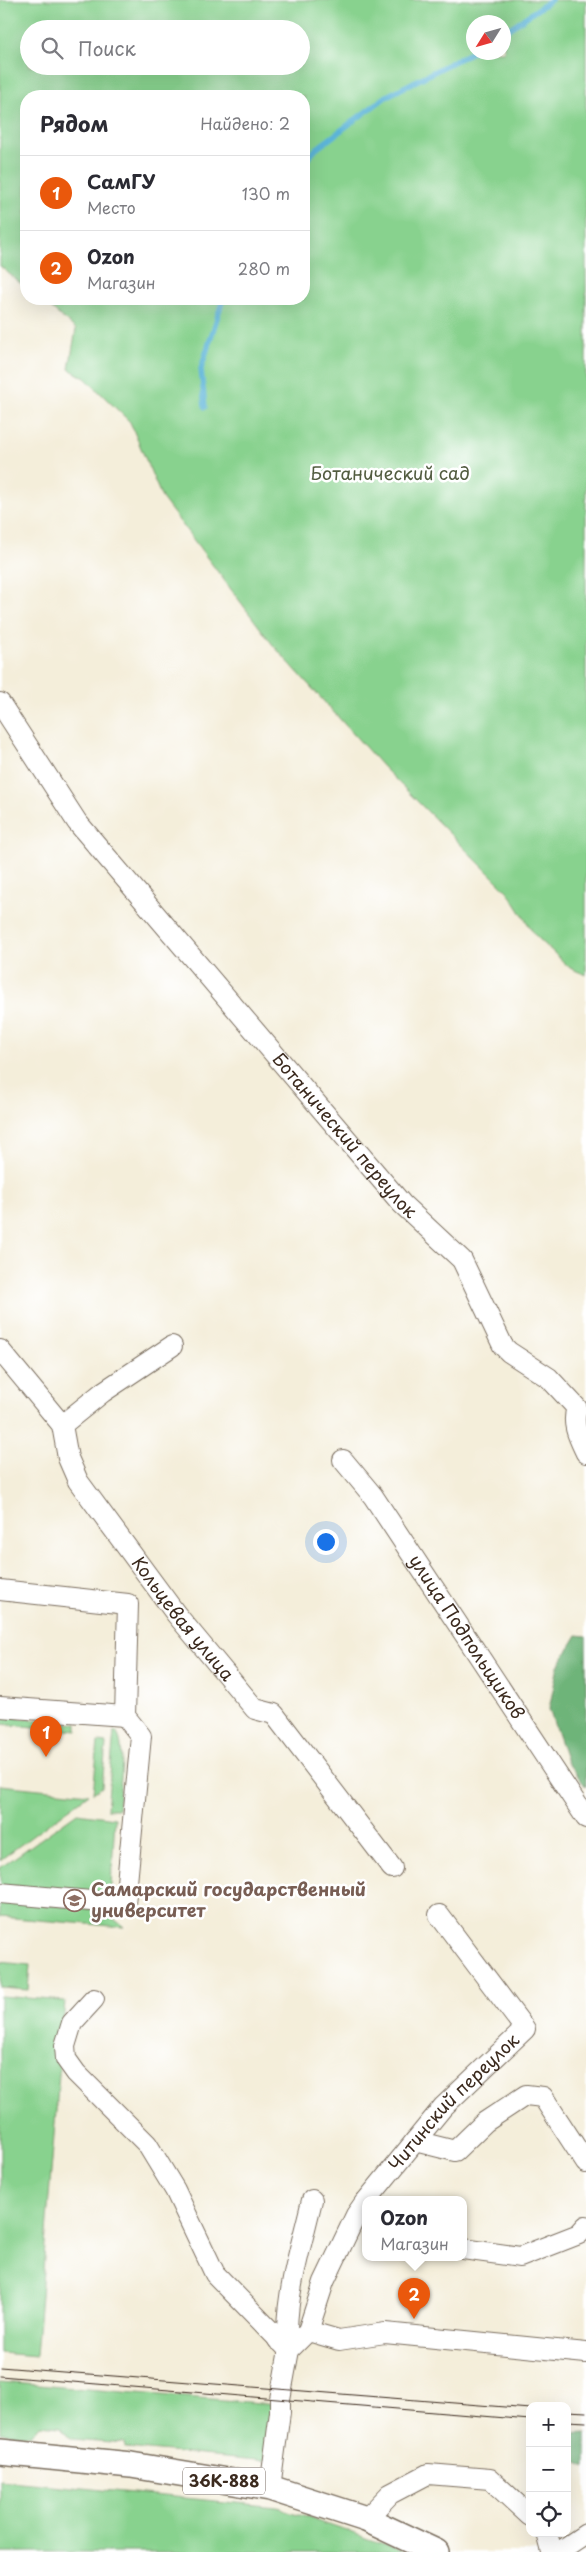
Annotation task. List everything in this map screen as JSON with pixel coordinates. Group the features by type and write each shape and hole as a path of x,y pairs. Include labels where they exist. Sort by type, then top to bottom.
{"main road":[{"name":"36К-888","path":"0,2452 131,2465 270,2488 366,2519 436,2552"}],"street":[{"name":"Ботанический переулок","path":"0,702 77,822 402,1204 462,1260 503,1346 549,1378 577,1408 574,1417 575,1429 586,1453"},
{"path":"62,1425 104,1392 172,1346"},
{"name":"Кольцевая улица","path":"0,1350 62,1425 68,1458 78,1481 164,1598 255,1709 274,1714 392,1868"},
{"name":"улица Подпольщиков","path":"343,1460 373,1496 586,1818"},
{"path":"0,1590 128,1604 125,1716 141,1736 125,1904 0,1893"},
{"path":"0,1707 125,1716"},
{"name":"Читинский переулок","path":"373,2196 443,2107 525,2030 439,1915"},
{"path":"94,1999 72,2023 65,2046 66,2059 76,2073 147,2144 175,2190 215,2274 283,2345"},
{"path":"415,2141 455,2151 485,2122 526,2095 543,2097 586,2163"},
{"path":"270,2488 280,2412 283,2345 288,2330 289,2300 312,2200"},
{"name":"Читинский переулок","path":"283,2345 308,2331 324,2282 362,2211"},
{"path":"467,2250 520,2257 579,2234 586,2226"},
{"path":"308,2331 338,2340 385,2333 586,2354"},
{"path":"366,2519 390,2494 428,2474 490,2479 526,2512"},
{"path":"559,2552 586,2534"},
{"path":"548,2537 552,2552"}],"green space":[{"name":"Ботанический сад","path":"0,0 586,0 586,975 570,968 535,935 508,892 385,769 273,645 162,498 130,422 85,378 69,369 76,329 47,305 310,305 310,90 20,90 20,283 0,266"},
{"path":"577,1635 586,1636 586,1787 567,1762 549,1709 558,1666"},
{"path":"0,1716 77,1724 77,1731 0,1724"},
{"path":"114,1731 118,1735 121,1744 121,1780 118,1809 107,1809"},
{"path":"98,1742 106,1743 102,1787 93,1793"},
{"path":"0,1785 89,1794 0,1860"},
{"path":"77,1813 115,1818 111,1886 103,1895 0,1885 0,1868"},
{"path":"0,1901 103,1910 124,1927 0,1917"},
{"path":"0,1962 30,1965 28,1990 0,1988"},
{"path":"0,1996 65,2001 36,2356 0,2353"},
{"path":"0,2382 273,2404 268,2461 126,2448 125,2443 71,2439 61,2427 40,2425 31,2436 0,2433"},
{"path":"586,2433 586,2467 571,2460 571,2434"},
{"path":"0,2480 277,2507 407,2552 0,2552"}],"waterway":[{"path":"511,27 551,0"},
{"path":"310,156 316,149 387,96 466,55"},
{"path":"205,407 201,369 221,305"}],"tram line":[{"path":"0,2367 526,2409"},
{"path":"0,2376 526,2420"},
{"path":"571,2411 586,2412"},
{"path":"571,2421 586,2422"}],"place":[{"name":"СамГУ","path":"46,1757"},
{"name":"Самарский государственный университет","path":"75,1900"},
{"name":"Ozon","path":"414,2319"}]}
